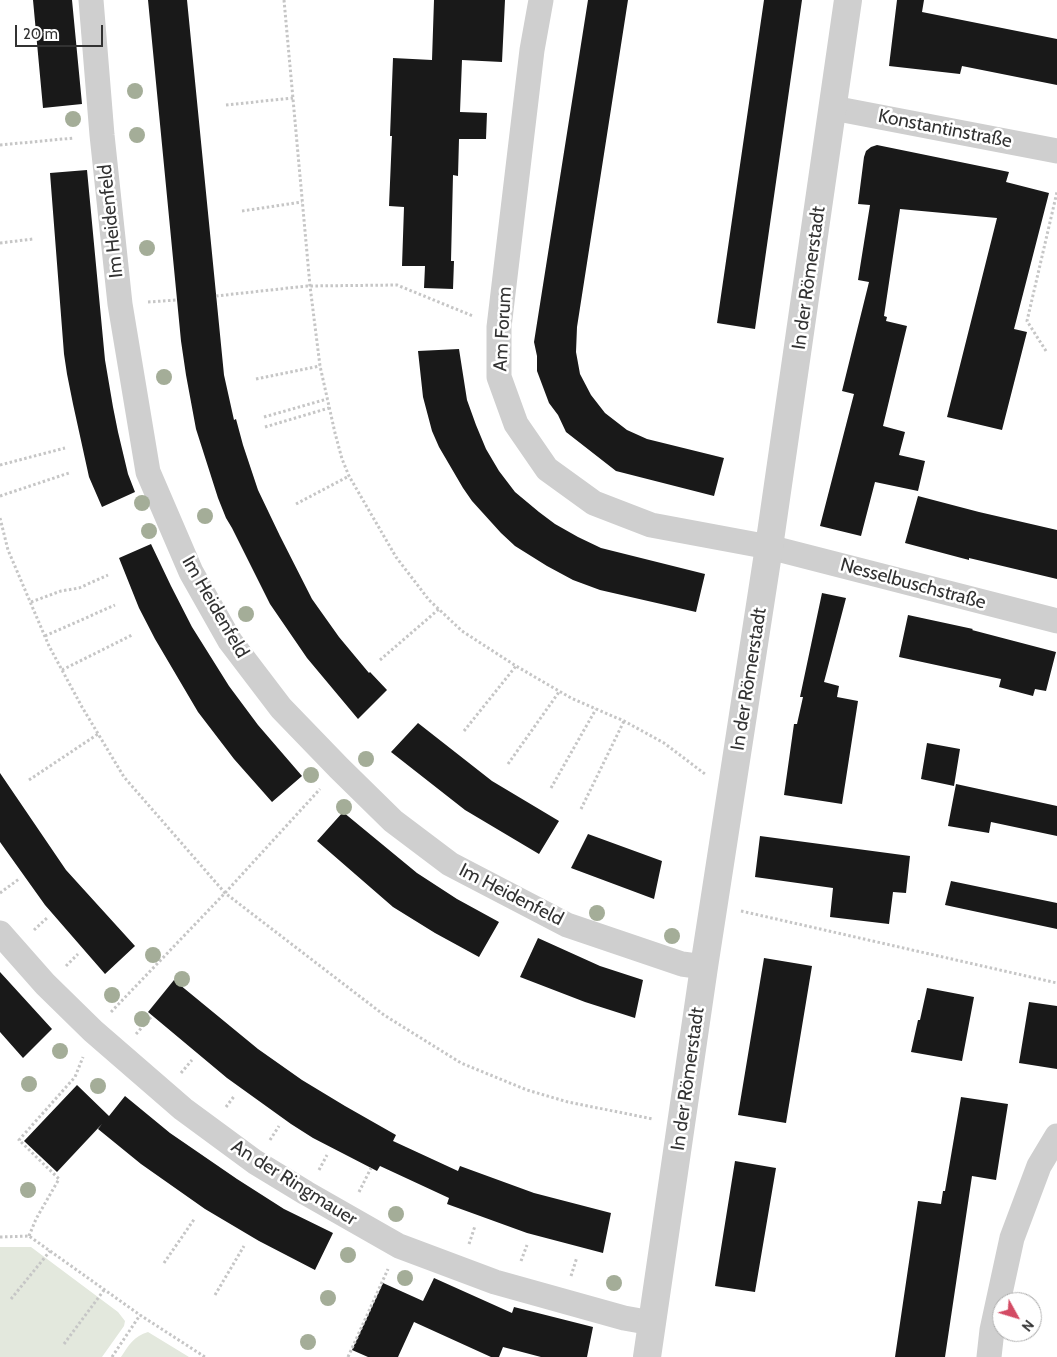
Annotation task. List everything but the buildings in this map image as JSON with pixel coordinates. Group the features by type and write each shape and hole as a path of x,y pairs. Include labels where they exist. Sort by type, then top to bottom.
{"street":[{"name":"Im Heidenfeld","path":"91,0 102,135 120,304 148,472 191,572 230,641 281,708 339,768 393,821 450,864 567,925 682,964 704,967"},
{"name":"Am Forum","path":"542,0 532,50 499,327 499,376 516,424 547,468 594,503 651,525 769,547"},
{"name":"In der Römerstadt","path":"647,1357 704,967 769,547 848,0"},
{"name":"Konstantinstraße","path":"833,108 1057,151"},
{"name":"Nesselbuschstraße","path":"769,547 1057,621"},
{"name":"An der Ringmauer","path":"0,933 45,984 93,1031 183,1109 255,1162 306,1193 399,1246 495,1282 624,1318 652,1323"},
{"path":"989,1357 992,1330 1012,1238 1039,1166 1057,1136"}],"path":[{"path":"284,0 310,286 320,366 342,459 349,476 396,557 429,600 462,631 559,692 624,721 664,743 709,777"},
{"path":"226,105 293,98"},
{"path":"0,145 102,135"},
{"path":"1046,351 1027,322 1057,192"},
{"path":"242,211 302,202"},
{"path":"0,244 33,239"},
{"path":"216,296 310,286 397,285 499,327"},
{"path":"256,379 320,366"},
{"path":"264,417 327,399"},
{"path":"265,427 330,408"},
{"path":"0,465 65,448"},
{"path":"0,496 69,473"},
{"path":"296,504 349,476"},
{"path":"0,518 8,550 45,636 98,734 124,777 226,893 384,1015 461,1063 527,1090 560,1100 656,1120"},
{"path":"31,602 61,591 79,588 108,575"},
{"path":"45,636 115,604"},
{"path":"380,660 439,609"},
{"path":"62,670 132,635"},
{"path":"464,731 516,666"},
{"path":"508,764 559,692"},
{"path":"551,788 596,709"},
{"path":"581,809 624,721"},
{"path":"30,780 98,734"},
{"path":"28,1236 36,1218 59,1180 19,1140 75,1077 93,1031 226,893 339,768"},
{"path":"0,893 18,879"},
{"path":"739,911 1057,983"},
{"path":"164,1263 195,1218"},
{"path":"0,1237 28,1236 140,1315 206,1357"},
{"path":"215,1295 244,1246"},
{"path":"348,1357 399,1246"},
{"path":"11,1298 50,1251"},
{"path":"64,1344 104,1290"},
{"path":"112,1357 140,1315"}],"shaded area":[{"path":"0,1247 31,1247 118,1312 125,1321 124,1326 102,1357 0,1357"},
{"path":"148,1332 189,1357 121,1357 135,1339"}]}
